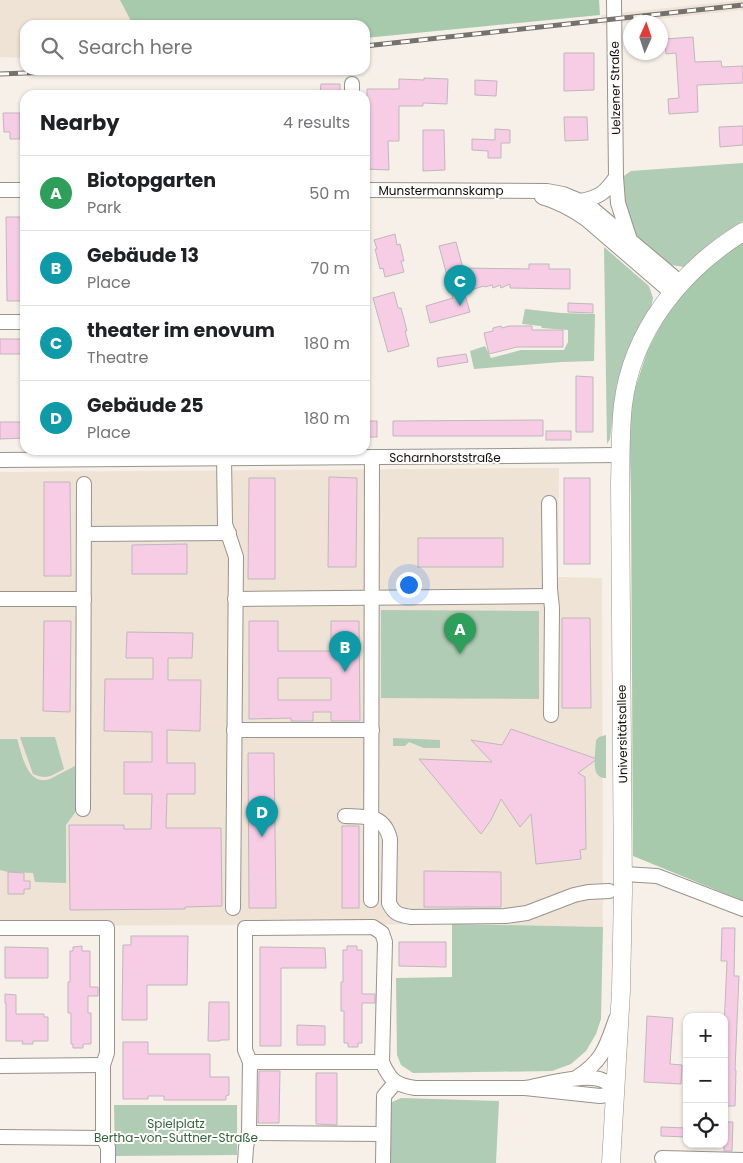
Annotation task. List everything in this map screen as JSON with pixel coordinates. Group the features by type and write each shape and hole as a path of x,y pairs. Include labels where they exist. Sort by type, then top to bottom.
{"main road":[{"name":"Universitätsallee","path":"611,1163 620,1012 624,874 621,455 623,404 631,367 645,334 662,306 676,288 715,252 743,232"}],"street":[{"name":"Uelzener Straße","path":"614,0 616,177 618,203 630,240"},
{"name":"Uelzener Straße","path":"603,225 616,177"},
{"path":"580,200 590,199 607,190 616,177"},
{"path":"0,190 20,190"},
{"name":"Munstermannskamp","path":"370,190 517,190 547,191 563,194 580,200 603,225 676,288"},
{"name":"Munstermannskamp","path":"517,190 559,203 630,240 676,288"},
{"path":"603,225 613,215 618,203"},
{"path":"0,322 20,322"},
{"name":"Scharnhorststraße","path":"0,460 57,455 224,458 251,455"},
{"name":"Scharnhorststraße","path":"297,455 372,457 621,455"},
{"path":"371,900 372,457"},
{"path":"224,458 225,524 236,557 233,908"},
{"path":"83,809 84,484"},
{"path":"549,503 550,596 552,608 551,715"},
{"path":"84,534 229,533"},
{"path":"235,599 550,596"},
{"path":"0,599 84,599"},
{"path":"234,730 372,730"},
{"path":"345,816 371,817 381,821 388,829 390,839 389,902 393,910 402,915 411,917 504,916 527,913 574,895 609,891"},
{"path":"624,874 657,876 743,909"},
{"path":"393,910 385,921 382,933 385,942 382,1062 388,1075 395,1083 404,1087 414,1088 525,1088 600,1096 615,1094 610,1084 602,1080 588,1078 525,1088"},
{"path":"245,1163 249,1133 250,1062 245,1050 245,928 372,927 382,933"},
{"path":"0,928 108,928 107,1053 103,1065 103,1138 108,1147 108,1163"},
{"name":"Universitätsallee","path":"574,1079 588,1071 598,1061 606,1049 620,1012"},
{"path":"250,1062 382,1062"},
{"path":"0,1066 103,1065"},
{"path":"383,1163 384,1096 395,1083"},
{"path":"249,1133 383,1134"},
{"path":"0,1137 103,1138"},
{"path":"662,1158 743,1160"}],"shaded area":[{"path":"0,0 120,0 130,20 20,20 20,58 0,57"},
{"path":"743,0 743,10 668,18 668,15 623,15 623,23 602,25 601,15"},
{"path":"559,468 558,577 602,578 603,927 452,924 0,926 0,472"}],"green space":[{"path":"120,0 599,0 600,15 370,38 370,20 130,20"},
{"path":"743,163 743,221 710,244 684,267 665,264 631,234 623,203 621,178 631,171"},
{"path":"743,241 743,901 633,856 629,423 635,389 647,352 665,316 688,286 710,265"},
{"path":"604,247 649,286 653,298 651,308 631,346 617,384 610,439 607,444"},
{"path":"525,309 595,314 594,361 474,369 470,351 485,346 491,358 521,350 564,350 568,342 568,330 522,324"},
{"path":"381,610 539,611 539,699 381,698"},
{"path":"606,735 606,778 602,778 595,769 596,740"},
{"path":"20,737 55,737 64,769 46,777 33,774"},
{"path":"393,738 440,740 440,748 424,748 409,742 405,746 393,746"},
{"path":"0,739 17,739 27,768 36,778 42,780 50,779 75,766 77,810 66,825 66,883 35,882 33,873 0,870"},
{"path":"452,924 603,927 601,1019 596,1034 586,1051 571,1064 552,1071 413,1073 401,1065 397,1055 396,978 452,977"},
{"path":"401,1098 499,1101 496,1163 388,1163 388,1110 392,1102"},
{"name":"Spielplatz Bertha-von-Suttner-Straße","path":"114,1105 237,1105 237,1155 115,1156"}],"building":[{"path":"693,37 695,62 721,61 722,67 743,66 743,83 697,85 698,112 669,114 668,99 679,98 676,53 668,54 668,39"},
{"path":"564,53 594,53 594,90 564,91"},
{"path":"424,78 448,79 447,104 423,103 423,106 399,106 399,141 388,141 389,170 370,169 370,90 367,89 399,89 399,79 424,80"},
{"path":"475,80 497,81 496,96 475,95"},
{"path":"321,84 340,84 340,90 320,90"},
{"path":"3,113 20,113 20,139 10,139 10,132 4,132"},
{"path":"564,117 587,117 588,140 565,141"},
{"path":"743,126 743,145 720,147 719,127"},
{"path":"495,129 510,130 510,143 501,143 501,158 488,158 488,151 472,150 472,139 495,140"},
{"path":"423,130 444,130 445,170 423,171"},
{"path":"6,217 20,217 20,301 7,301"},
{"path":"395,234 397,245 400,244 404,261 401,261 404,272 385,277 383,268 380,269 374,240"},
{"path":"456,242 463,268 529,269 529,264 549,264 549,269 570,269 570,289 510,288 510,284 501,288 500,285 493,288 492,285 484,286 464,292 470,312 430,323 426,306 453,298 439,246"},
{"path":"394,292 398,308 401,308 409,346 388,352 373,298"},
{"path":"568,303 593,304 593,313 568,312"},
{"path":"501,326 502,328 509,326 532,326 532,330 563,330 563,347 517,347 489,354 484,333 493,331 493,328"},
{"path":"0,339 20,339 20,354 0,354"},
{"path":"466,354 468,362 438,367 437,358"},
{"path":"576,376 593,377 593,432 576,432"},
{"path":"543,420 543,436 393,436 393,421"},
{"path":"370,421 377,421 377,437 370,437"},
{"path":"0,422 20,422 20,438 0,439"},
{"path":"546,431 571,431 571,440 546,440"},
{"path":"329,477 357,478 356,567 328,567"},
{"path":"249,478 275,478 275,579 248,579"},
{"path":"564,478 590,478 590,564 564,564"},
{"path":"44,482 70,482 71,576 44,576"},
{"path":"418,538 503,538 503,567 418,567"},
{"path":"187,544 187,574 132,574 132,545"},
{"path":"562,618 590,618 591,708 562,708"},
{"path":"44,621 71,621 70,712 43,711"},
{"path":"249,621 278,621 278,651 331,651 331,621 359,621 360,721 331,721 331,712 313,712 313,721 291,721 291,718 249,719","holes":["278,678 331,678 331,700 278,700"]},
{"path":"127,632 193,633 192,658 168,658 168,680 201,680 200,731 167,730 167,763 195,763 195,794 167,794 166,828 221,828 222,906 185,907 185,909 70,910 69,825 124,825 124,829 151,829 152,794 124,794 124,762 152,762 152,732 104,731 105,679 153,679 153,658 126,658"},
{"path":"511,729 597,759 578,773 585,777 586,849 580,850 581,859 536,864 531,814 520,827 501,799 491,820 481,834 419,759 492,762 471,740 502,745"},
{"path":"248,753 274,753 276,908 249,908"},
{"path":"342,826 359,826 359,908 342,908"},
{"path":"424,871 501,872 501,907 424,907"},
{"path":"8,872 24,873 24,881 30,881 30,889 24,889 24,894 8,894"},
{"path":"722,928 735,928 734,976 739,976 735,1106 728,1106 728,1013 725,1013 727,961 721,961"},
{"path":"131,936 188,936 187,985 147,985 147,1020 122,1020 123,945 131,945"},
{"path":"399,942 446,942 446,967 399,966"},
{"path":"82,946 82,951 90,951 90,987 98,987 98,996 88,996 88,1013 91,1013 91,1044 83,1044 83,1048 73,1048 73,1044 71,1044 71,1013 68,1013 70,951 73,951 73,947"},
{"path":"347,946 357,946 357,950 362,950 362,994 375,994 375,1003 362,1003 362,1043 358,1043 358,1047 348,1047 348,1043 344,1043 344,1011 341,1011 341,982 343,982 343,950 347,950"},
{"path":"5,947 48,948 48,978 5,978"},
{"path":"260,947 325,948 326,968 281,968 281,1046 260,1046"},
{"path":"5,994 16,995 16,1014 44,1014 44,1017 48,1017 48,1041 33,1041 33,1044 22,1044 23,1041 6,1041"},
{"path":"209,1002 229,1002 229,1040 208,1041"},
{"path":"647,1016 673,1018 670,1064 682,1065 681,1084 644,1082"},
{"path":"297,1025 325,1026 325,1045 297,1045"},
{"path":"123,1042 148,1042 148,1054 210,1054 210,1077 229,1077 229,1095 226,1096 226,1100 164,1100 164,1096 148,1096 148,1099 123,1099"},
{"path":"259,1071 280,1071 279,1123 258,1123"},
{"path":"316,1073 337,1073 337,1125 316,1124"},
{"path":"728,1122 733,1122 732,1151 724,1151 724,1148 728,1148"},
{"path":"661,1127 683,1128 683,1137 661,1136"}],"railway":[{"path":"370,45 743,5"},
{"path":"0,74 20,73"}],"place":[{"name":"theater im enovum","path":"460,306"},
{"name":"Biotopgarten","path":"460,654"},
{"name":"Gebäude 13","path":"345,672"},
{"name":"Gebäude 25","path":"262,837"}]}
